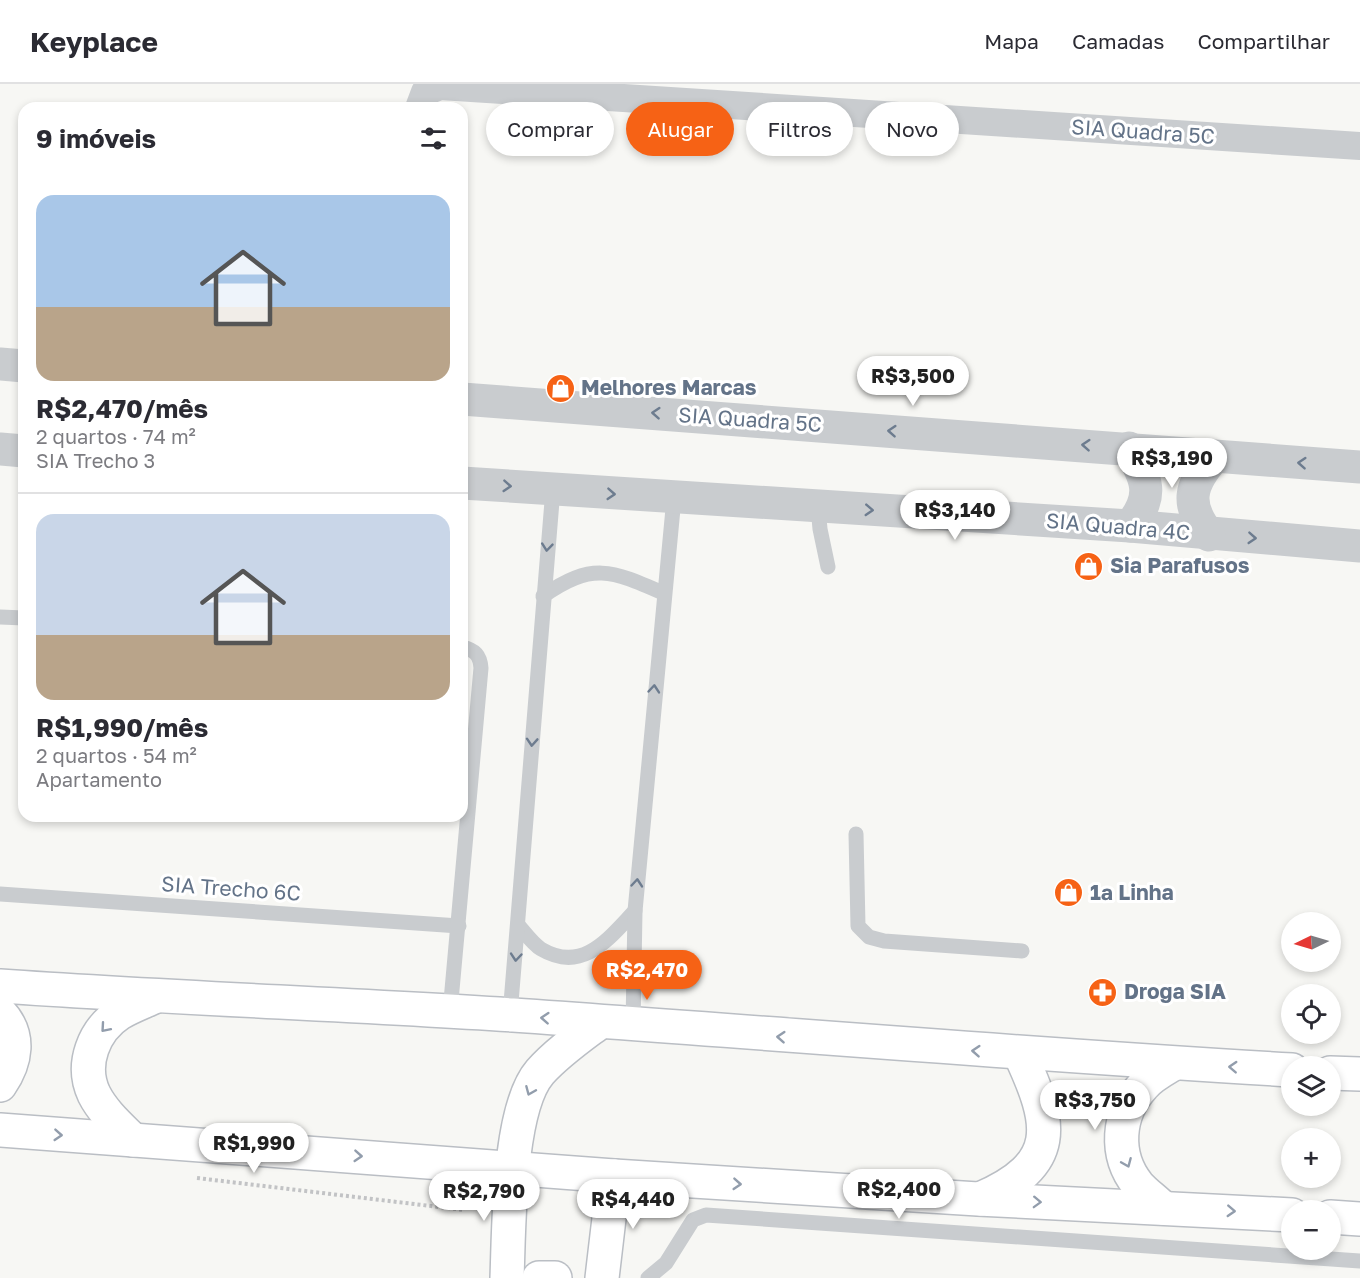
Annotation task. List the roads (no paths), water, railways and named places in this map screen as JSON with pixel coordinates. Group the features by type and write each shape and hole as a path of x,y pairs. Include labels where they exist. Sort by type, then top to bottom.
{"main road":[{"path":"0,986 154,997 510,1015 1020,1054 1281,1069"},
{"path":"133,1140 109,1116 94,1093 88,1068 92,1047 103,1026 120,1013 154,997"},
{"path":"0,1013 6,1020 16,1045 10,1070 0,1085"},
{"path":"507,1278 511,1168 530,1090 539,1073 600,1022"},
{"path":"978,1199 1008,1187 1031,1169 1042,1147 1044,1119 1036,1090 1020,1054"},
{"path":"1163,1208 1138,1185 1124,1158 1120,1133 1128,1106 1144,1084 1173,1064"},
{"path":"1341,1073 1360,1074"},
{"path":"0,1130 614,1176 978,1199 1281,1214"},
{"path":"602,1278 614,1176"},
{"path":"1341,1218 1360,1219"},
{"path":"539,1278 555,1278"}],"street":[{"name":"SIA Quadra 5C","path":"422,100 440,86 1360,146"},
{"path":"0,364 18,366"},
{"name":"SIA Quadra 5C","path":"468,399 1360,467"},
{"path":"1129,448 1142,470 1147,487 1142,512 1130,526"},
{"path":"0,449 18,450"},
{"path":"1209,535 1196,519 1192,496 1198,475 1214,457"},
{"name":"SIA Quadra 4C","path":"468,483 1130,526 1209,535 1360,546"}],"lane":[{"path":"510,1015 553,489"},
{"path":"633,1026 635,910 663,593 674,498"},
{"path":"818,507 828,567"},
{"path":"543,596 564,582 584,574 606,573 632,579 663,593"},
{"path":"0,616 18,618"},
{"path":"468,649 480,657 481,668 468,820"},
{"path":"450,1012 468,822"},
{"path":"856,834 858,926 869,937 884,941 1022,951"},
{"name":"SIA Trecho 6C","path":"0,894 459,926"},
{"path":"518,925 540,948 559,956 580,956 599,948 635,910"},
{"path":"648,1278 666,1263 693,1220 706,1215 1360,1261"}],"place":[{"name":"Melhores Marcas","path":"560,388"},
{"name":"Sia Parafusos","path":"1089,566"},
{"name":"1ª Linha","path":"1069,893"},
{"name":"Droga SIA","path":"1103,992"}]}
